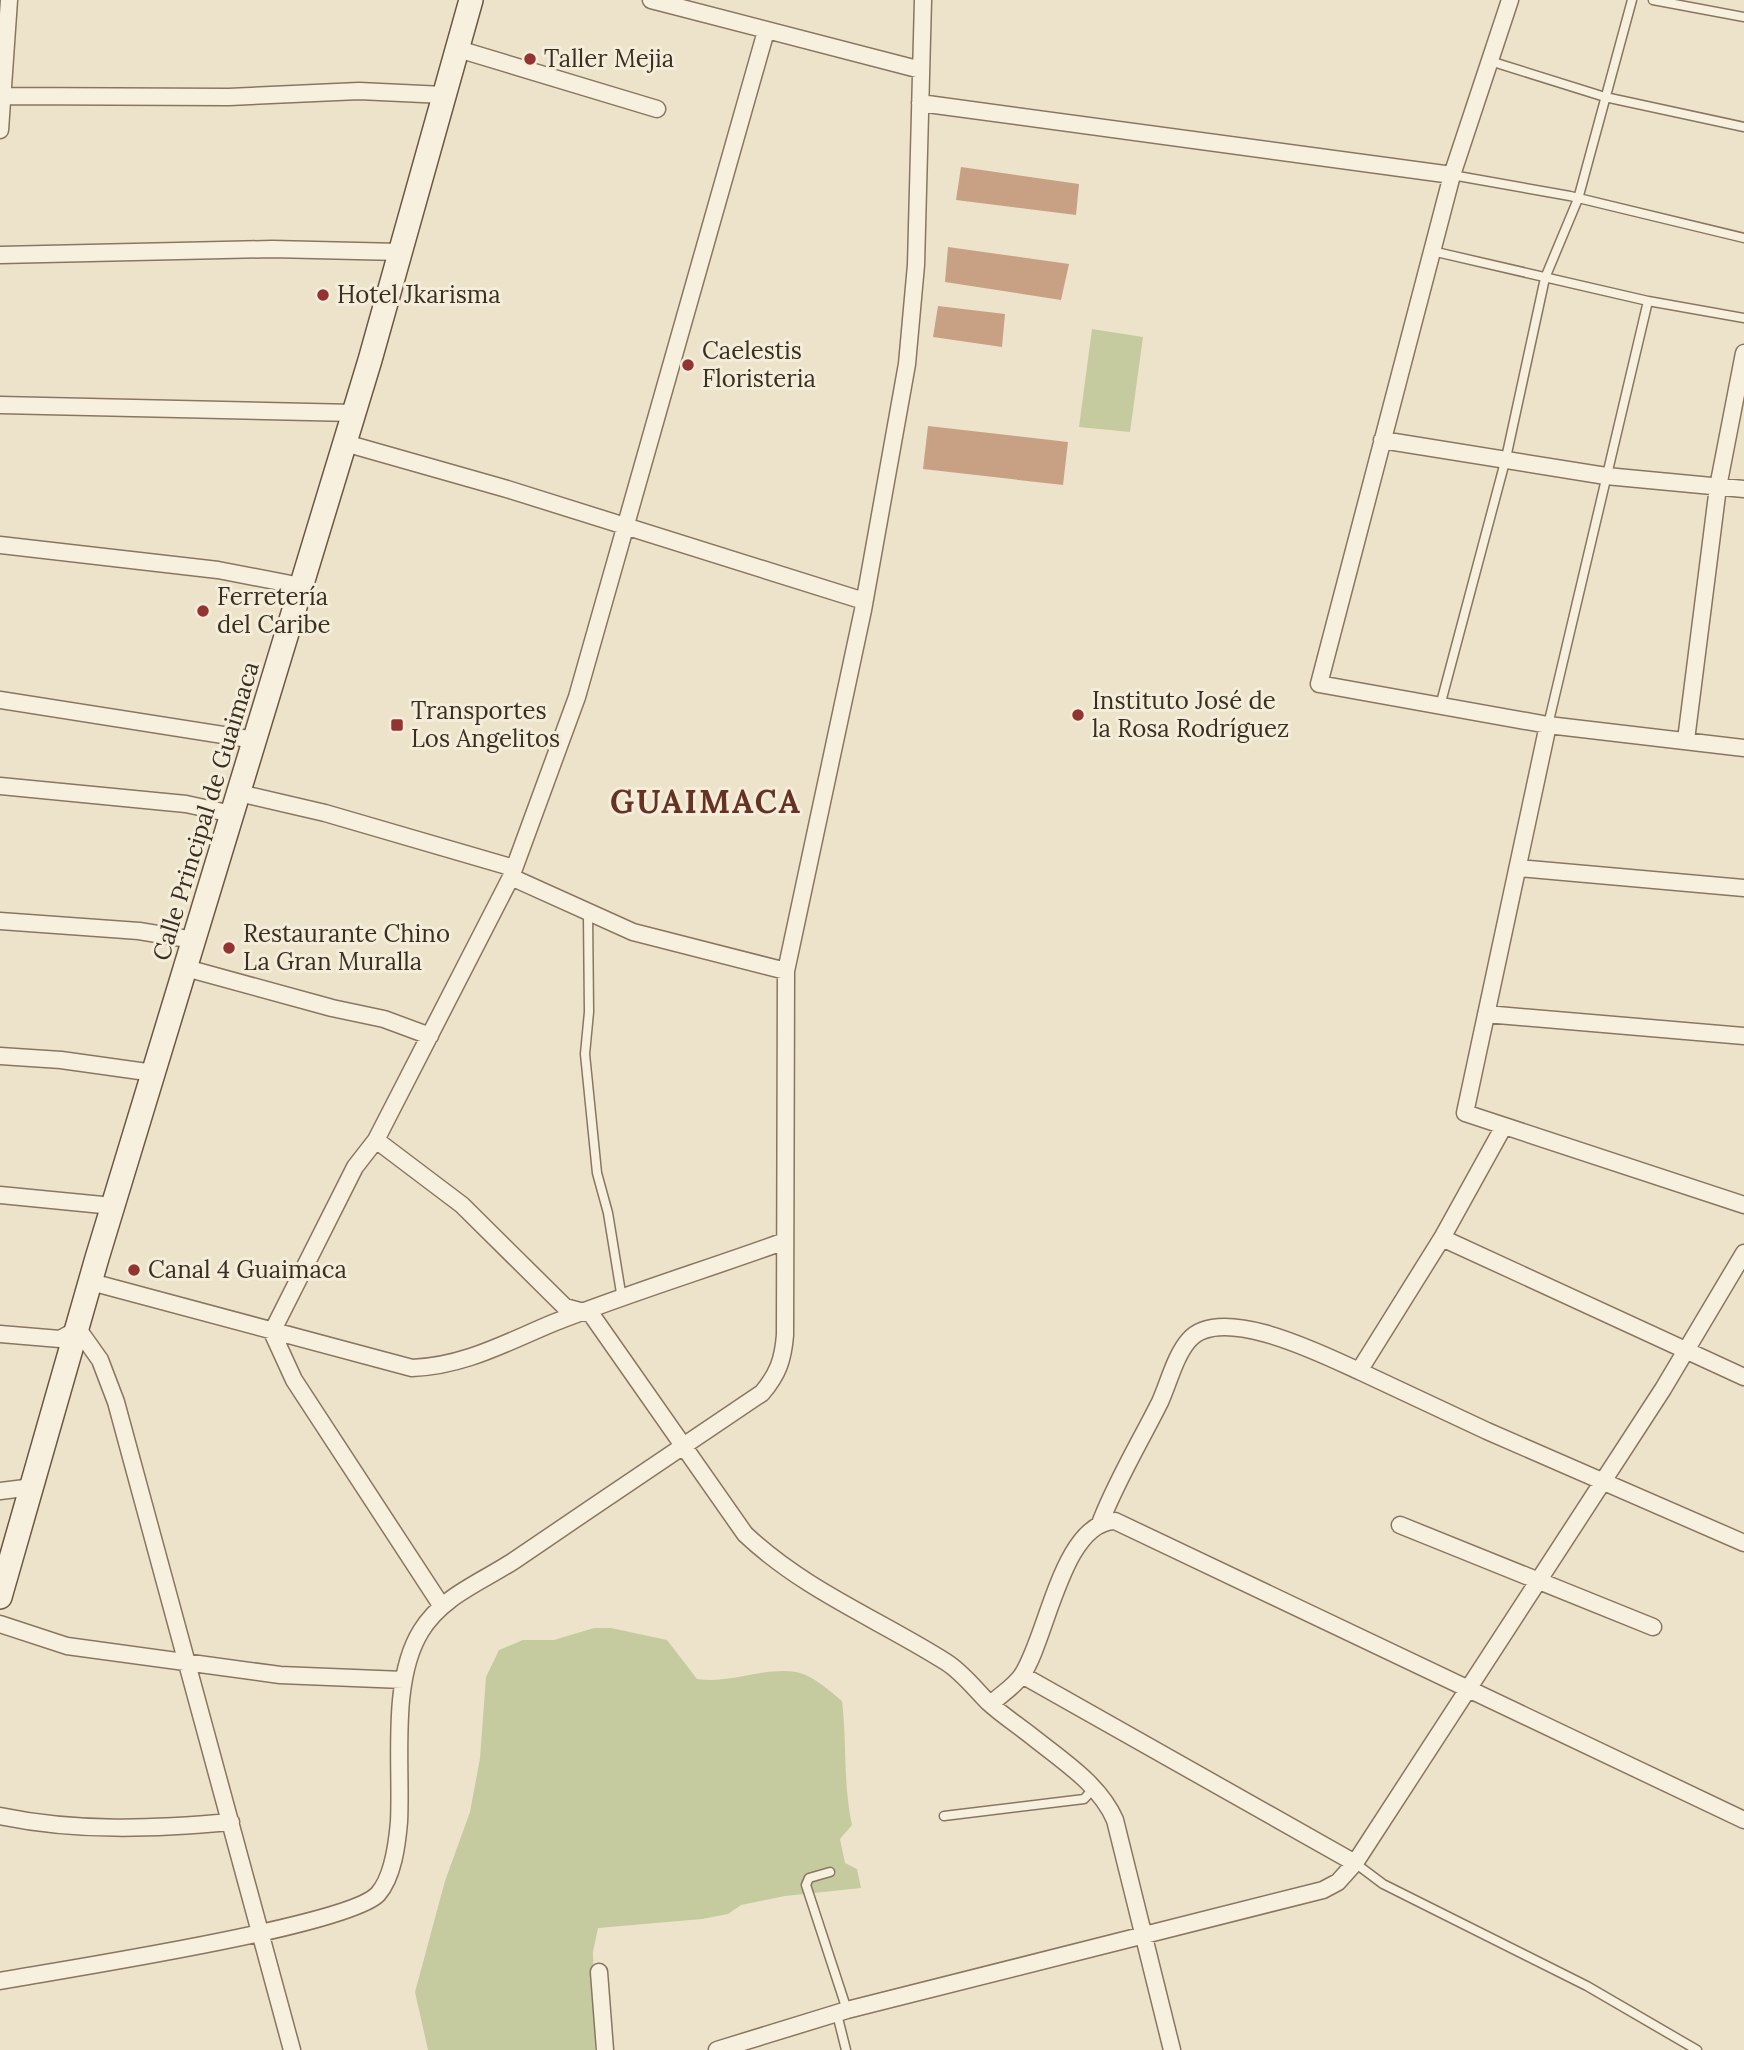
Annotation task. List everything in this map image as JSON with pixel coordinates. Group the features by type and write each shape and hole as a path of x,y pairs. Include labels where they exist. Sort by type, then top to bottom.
{"main road":[{"name":"Calle Principal de Guaimaca","path":"0,1597 113,1206 354,413 471,0"}],"street":[{"path":"0,130 9,0"},
{"path":"651,0 921,70"},
{"path":"0,1981 261,1933 356,1909 377,1896 389,1878 398,1826 402,1680 419,1632 440,1605 493,1575 762,1393 777,1376 783,1359 785,1335 786,971 864,601 914,310 921,155 923,0"},
{"path":"1510,0 1452,175 1319,684 1548,725 1744,748"},
{"path":"272,1332 355,1167 376,1140 513,873 578,697 766,31"},
{"path":"458,49 657,109"},
{"path":"2,96 229,97 359,91 444,95"},
{"path":"920,103 1452,175"},
{"path":"0,255 272,249 400,252"},
{"path":"1686,740 1718,486 1744,354"},
{"path":"0,404 354,413"},
{"path":"1382,440 1606,476 1744,489"},
{"path":"345,443 495,485 864,601"},
{"path":"0,545 218,570 301,586"},
{"path":"0,700 255,740"},
{"path":"1548,725 1465,1112 1744,1205"},
{"path":"0,786 186,804 235,803 326,813 513,873 589,914 633,932 786,971"},
{"path":"1518,868 1744,888"},
{"path":"0,921 139,931 194,940"},
{"path":"186,968 332,1008 384,1019 430,1036"},
{"path":"1486,1014 1744,1036"},
{"path":"0,1056 61,1060 154,1073"},
{"path":"1359,1371 1442,1238 1503,1126"},
{"path":"376,1140 462,1205 565,1307 591,1314 745,1534 763,1551 830,1597 950,1664 991,1704 1094,1788 1109,1806 1115,1820 1146,1934 1172,2050"},
{"path":"0,1195 113,1206"},
{"path":"1442,1238 1744,1377"},
{"path":"91,1282 412,1368 442,1367 476,1357 555,1322 785,1241"},
{"path":"717,2050 842,2012 1323,1890 1338,1882 1355,1863 1688,1350 1744,1253"},
{"path":"991,1704 1022,1675 1053,1595 1086,1534 1101,1521 1181,1353 1198,1332 1221,1328 1288,1339 1488,1431 1603,1479 1744,1543"},
{"path":"0,1334 60,1339 78,1329 100,1360 116,1402 189,1662 292,2050"},
{"path":"272,1332 294,1380 394,1529 420,1577 440,1605"},
{"path":"0,1491 33,1487"},
{"path":"1101,1521 1115,1521 1744,1820"},
{"path":"1400,1525 1653,1627"},
{"path":"0,1624 66,1647 280,1675 402,1680"},
{"path":"1022,1675 1355,1863"},
{"path":"0,1816 43,1825 104,1829 231,1822"},
{"path":"599,1972 605,2050"}],"lane":[{"path":"1440,706 1506,458 1545,278 1578,199 1633,0"},
{"path":"1653,0 1744,17"},
{"path":"1490,61 1605,97 1744,127"},
{"path":"1452,175 1578,199 1744,238"},
{"path":"1432,251 1648,301 1744,318"},
{"path":"1548,725 1648,301"},
{"path":"589,914 589,1012 585,1054 597,1173 608,1213 622,1300"},
{"path":"944,1816 1084,1799 1094,1788"},
{"path":"1355,1863 1383,1884 1587,1986 1697,2050"},
{"path":"830,1872 809,1878 806,1885 842,2012 846,2050"}],"green space":[{"path":"1092,329 1143,337 1130,432 1079,427"},
{"path":"594,1628 611,1628 667,1640 697,1679 796,1672 814,1680 842,1701 847,1795 852,1825 840,1839 845,1863 857,1869 861,1888 785,1896 741,1905 728,1914 702,1919 598,1928 593,1952 595,2050 428,2050 415,1992 445,1881 470,1812 480,1758 486,1677 499,1650 523,1640 554,1640"}],"building":[{"path":"961,167 1079,184 1076,215 956,200"},
{"path":"948,247 1069,264 1061,300 945,282"},
{"path":"938,306 1005,314 1002,347 933,337"},
{"path":"928,426 1068,442 1063,485 923,469"}],"place":[{"name":"Taller Mejia","path":"530,59"},
{"name":"Hotel Jkarisma","path":"323,295"},
{"name":"Caelestis Floristeria","path":"688,365"},
{"name":"Ferretería del Caribe","path":"203,611"},
{"name":"Instituto José de la Rosa Rodríguez","path":"1078,715"},
{"name":"Transportes Los Angelitos","path":"397,725"},
{"name":"Restaurante Chino La Gran Muralla","path":"229,948"},
{"name":"Canal 4 Guaimaca","path":"134,1270"}],"district":[{"name":"GUAIMACA","path":"706,802"}]}
